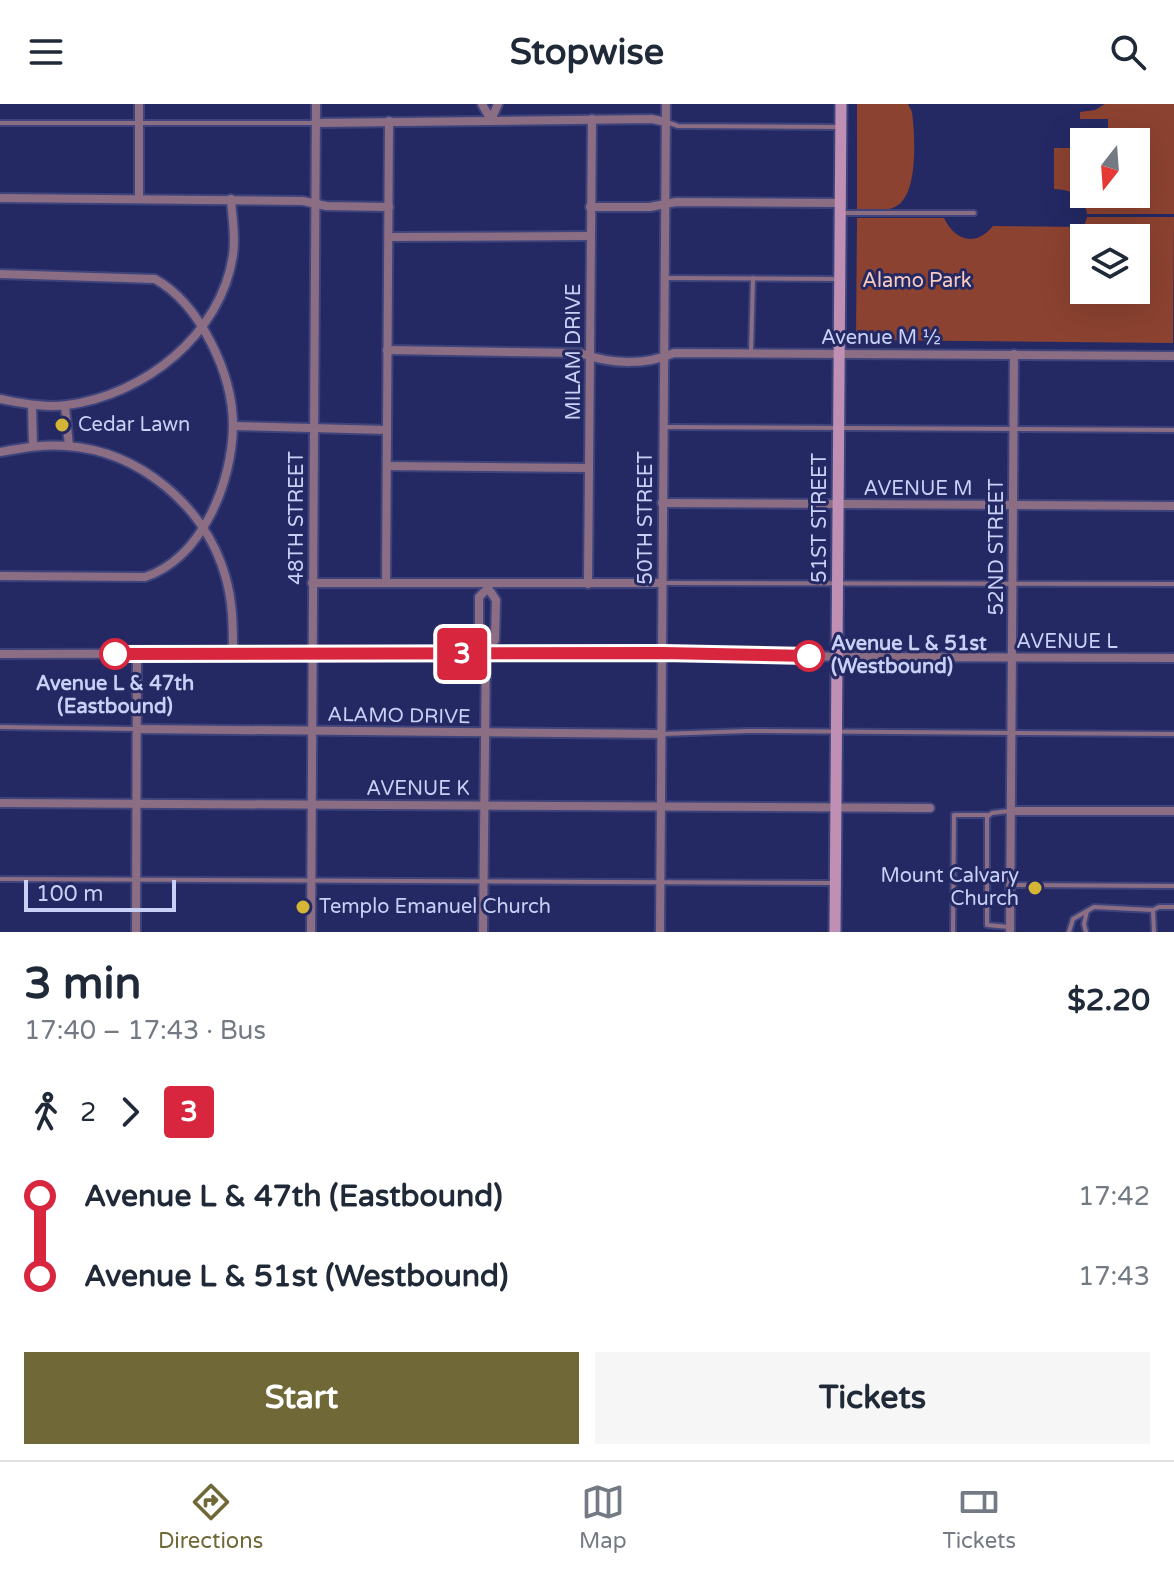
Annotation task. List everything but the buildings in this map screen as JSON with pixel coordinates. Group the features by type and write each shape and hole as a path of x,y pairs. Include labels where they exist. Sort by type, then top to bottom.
{"street":[{"path":"139,104 139,198"},
{"name":"48TH STREET","path":"311,932 316,104"},
{"path":"482,104 491,120"},
{"path":"491,120 498,104"},
{"name":"50TH STREET","path":"660,932 666,104"},
{"name":"51ST STREET","path":"835,932 841,104"},
{"path":"315,123 592,119 652,119 666,122"},
{"name":"MILAM DRIVE","path":"588,584 592,119"},
{"path":"386,583 389,121"},
{"path":"0,198 231,199 303,201 329,207 389,207"},
{"path":"0,399 32,406 65,406 106,397 143,381 180,353 202,326 222,292 233,254 231,199"},
{"path":"590,207 650,207 665,203 840,208"},
{"path":"389,237 590,236"},
{"path":"0,274 155,279 169,287 202,326 226,384 233,426 225,477 214,508 203,528 179,557 161,572 145,577 0,576"},
{"name":"Avenue M ½","path":"387,350 580,353 601,360 649,362 674,353 1174,356"},
{"name":"52ND STREET","path":"1010,929 1014,354"},
{"path":"32,406 33,446"},
{"path":"65,406 69,446"},
{"path":"233,426 387,430"},
{"path":"0,452 33,446 69,446 104,453 137,466 166,486 203,528 225,574 232,609 233,654"},
{"path":"387,466 589,468"},
{"name":"AVENUE M","path":"662,503 1174,506"},
{"path":"312,583 488,586 662,583"},
{"path":"483,932 486,652 495,640 496,600 488,586"},
{"path":"486,652 479,643 479,597 488,586"},
{"name":"AVENUE L","path":"0,654 486,652 1174,658"},
{"path":"136,932 137,654"},
{"name":"ALAMO DRIVE","path":"137,729 661,734"},
{"name":"AVENUE K","path":"0,803 930,808"},
{"path":"1011,811 1174,811"}],"lane":[{"path":"666,122 678,126 840,127"},
{"path":"0,123 315,123"},
{"path":"840,208 974,213"},
{"path":"664,278 839,279"},
{"path":"751,353 753,278"},
{"path":"663,427 1174,430"},
{"path":"662,583 1174,584"},
{"path":"0,727 137,729"},
{"path":"661,734 748,731 1174,734"},
{"path":"953,932 953,816 1011,811"},
{"path":"989,815 987,929 1010,929"},
{"path":"0,879 834,883"},
{"path":"1010,885 1174,886"},
{"path":"1069,932 1073,919 1094,907 1153,910 1174,907"},
{"path":"1153,910 1154,932"},
{"path":"1086,932 1087,911"}],"green space":[{"path":"857,104 908,104 912,112 912,178 903,201 891,209 857,209"},
{"path":"1105,104 1174,104 1174,214 1087,214 1086,208 1150,208 1150,128 1108,128 1108,119 1080,119 1080,112 1095,110"},
{"path":"1054,148 1070,148 1070,192 1054,189"},
{"name":"Alamo Park","path":"1087,217 1174,217 1173,343 856,340 857,218 944,218 954,232 973,239 993,226 1070,227 1070,304 1150,304 1150,224 1085,224"}],"bus line":[{"name":"3","path":"115,654 662,653 809,656"}],"place":[{"name":"Cedar Lawn","path":"62,425"},
{"name":"Avenue L & 47th (Eastbound)","path":"115,654"},
{"name":"Avenue L & 51st (Westbound)","path":"809,656"},
{"name":"Mount Calvary Church","path":"1035,888"},
{"name":"Templo Emanuel Church","path":"303,907"}]}
